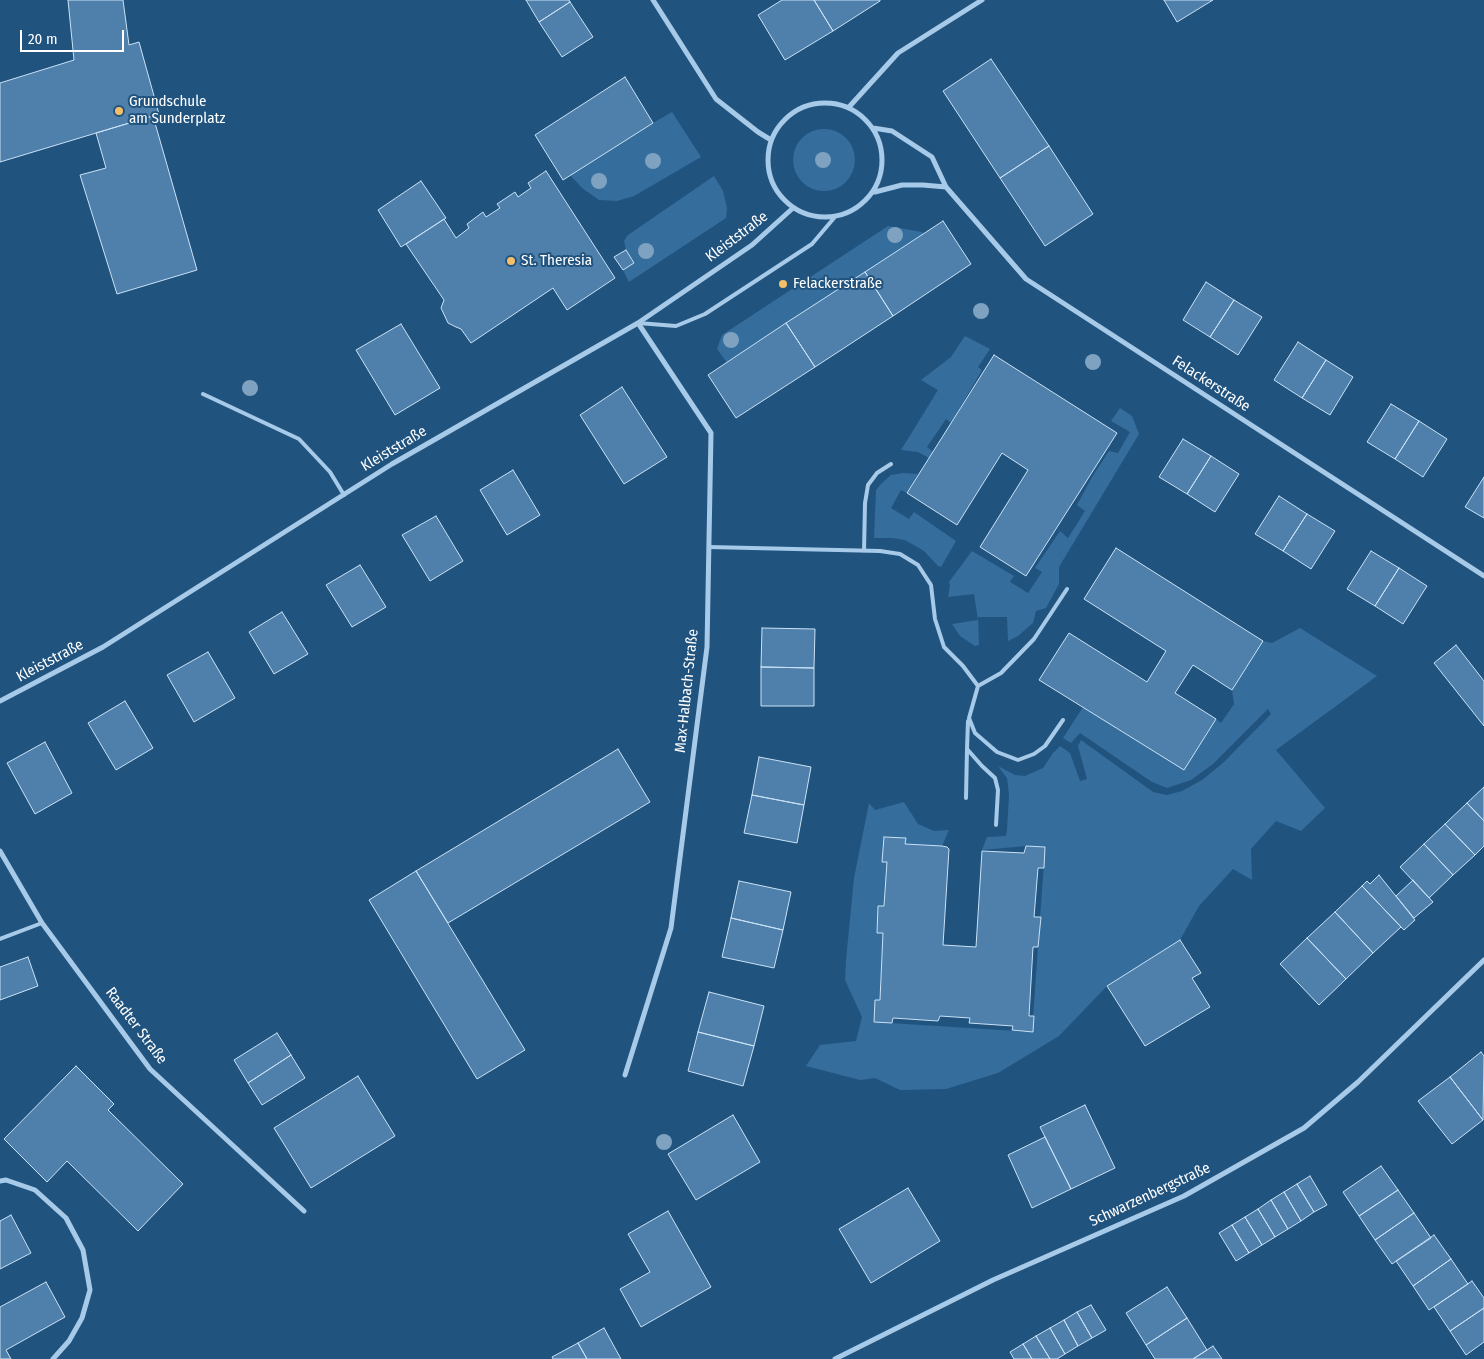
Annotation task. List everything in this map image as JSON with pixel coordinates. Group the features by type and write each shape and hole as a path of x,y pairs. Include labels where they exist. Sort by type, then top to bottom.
{"street":[{"path":"653,0 716,99 770,140"},
{"path":"849,107 898,53 982,0"},
{"path":"822,102 849,107 864,116 873,128 881,147 882,169 875,192 863,204 850,212 834,218 813,217 794,208 779,195 769,177 767,159 770,140 784,120 801,108 822,102"},
{"name":"Felackerstraße","path":"873,128 892,131 932,157 946,187 1026,279 1484,576"},
{"path":"875,192 902,185 946,187"},
{"name":"Kleiststraße","path":"0,701 103,646 392,464 638,323 752,245 794,208"},
{"name":"Max-Halbach-Straße","path":"625,1075 671,928 707,647 711,433 638,323"},
{"name":"Raadter Straße","path":"0,851 42,923 150,1069 304,1211"},
{"name":"Schwarzenbergstraße","path":"835,1359 993,1280 1184,1196 1304,1128 1358,1082 1484,960"},
{"path":"0,1181 6,1180 35,1190 66,1218 83,1250 90,1290 82,1318 69,1341 53,1359"}],"lane":[{"path":"638,323 676,326 705,314 812,244 834,218"},
{"path":"203,394 299,439 330,472 344,495"},
{"path":"864,551 865,503 868,485 877,473 891,464"},
{"path":"709,547 880,551 900,554 918,566 931,585 935,619 944,647 963,666 978,686"},
{"path":"966,798 968,718 978,686 1001,673 1034,639 1067,589"},
{"path":"968,718 975,733 998,752 1018,760 1034,754 1045,746 1063,720"},
{"path":"967,748 995,778 998,790 996,825"},
{"path":"0,939 42,923"}],"shaded area":[{"path":"672,112 701,157 634,196 617,201 599,200 582,188 570,175 653,123"},
{"path":"824,129 836,131 846,138 853,148 855,160 853,172 846,182 836,189 824,191 812,189 802,182 795,172 793,160 795,148 802,138 812,131"},
{"path":"714,176 723,191 727,208 726,218 629,282 623,270 634,263 626,250 624,241 628,235"},
{"path":"888,226 922,232 923,234 727,363 717,349 722,335"},
{"path":"965,336 990,349 978,367 982,370 951,423 946,419 927,447 933,452 929,458 918,452 901,450 938,390 921,380 951,357"},
{"path":"1120,408 1132,416 1139,434 1059,567 1059,584 1046,608 1036,611 1033,623 1018,636 1008,641 1007,617 978,617 979,645 975,646 960,636 952,624 978,620 974,594 948,597 949,582 972,551 1014,576 1010,582 1028,593 1042,572 1035,568 1060,531 1068,538 1085,511 1077,505 1092,477 1109,451 1118,453 1130,432 1111,421"},
{"path":"903,473 918,474 907,493 901,490 891,508 909,519 914,512 956,541 941,567 924,551 905,540 874,538 876,490 891,475"},
{"path":"1300,628 1377,676 1276,750 1325,808 1301,831 1276,821 1251,849 1252,880 1233,869 1199,906 1180,940 1107,986 1059,1036 998,1073 946,1089 900,1090 875,1078 860,1080 806,1066 820,1045 856,1041 862,1017 845,980 854,878 869,803 875,810 904,802 918,824 934,831 949,830 942,846 905,844 905,838 884,837 882,861 887,862 884,906 878,906 877,933 883,933 880,1000 875,1000 874,1022 1032,1032 1045,848 1026,846 982,850 987,837 1006,836 1009,795 1007,778 998,766 1015,775 1025,776 1043,768 1060,746 1070,753 1080,781 1087,779 1078,746 1081,740 1153,792 1167,795 1182,791 1202,780 1223,763 1271,714 1268,709 1213,764 1191,780 1167,788 1152,782 1080,733 1071,743 1063,738 1083,707 1184,770 1216,719 1221,723 1234,704 1232,690 1263,641 1272,643"}],"building":[{"path":"68,0 123,0 129,45 139,42 159,114 0,162 0,83 74,60"},
{"path":"526,0 569,0 570,2 539,22"},
{"path":"782,0 814,0 833,31 785,60 758,15"},
{"path":"814,0 880,0 880,1 833,31"},
{"path":"1164,0 1213,0 1177,22"},
{"path":"570,2 593,37 562,57 539,22"},
{"path":"991,59 1049,146 1000,178 943,91"},
{"path":"625,77 653,123 563,180 535,135"},
{"path":"153,116 197,270 117,294 80,175 106,168 96,133"},
{"path":"1049,146 1093,214 1045,246 1000,178"},
{"name":"St. Theresia","path":"546,171 615,278 567,310 553,288 471,343 461,329 448,323 441,308 444,300 406,244 444,219 456,238 469,228 467,224 483,212 486,217 500,208 497,204 515,192 518,197 531,188 528,183"},
{"path":"421,181 446,218 401,247 378,210"},
{"path":"943,221 971,264 893,316 865,272"},
{"path":"626,250 634,263 623,270 614,257"},
{"path":"865,272 893,316 815,367 786,323"},
{"path":"1206,282 1234,300 1210,337 1183,320"},
{"path":"1234,300 1262,317 1238,355 1210,337"},
{"path":"786,323 815,367 736,418 708,375"},
{"path":"401,324 440,388 395,415 356,350"},
{"path":"1298,342 1326,360 1302,398 1274,380"},
{"path":"994,355 1117,433 1026,576 980,547 1028,470 1002,453 957,525 907,493"},
{"path":"1326,360 1353,377 1330,415 1302,398"},
{"path":"622,387 667,457 624,484 580,415"},
{"path":"1391,404 1419,421 1395,459 1367,442"},
{"path":"1419,421 1447,439 1423,477 1395,459"},
{"path":"1183,439 1211,456 1187,494 1159,477"},
{"path":"1211,456 1239,474 1215,512 1187,494"},
{"path":"513,470 540,515 507,535 480,490"},
{"path":"1484,477 1484,518 1465,507"},
{"path":"1279,496 1307,514 1283,551 1255,534"},
{"path":"1307,514 1335,531 1311,569 1283,551"},
{"path":"436,516 463,561 430,581 402,535"},
{"path":"1116,548 1263,641 1232,690 1193,665 1175,693 1216,719 1184,770 1039,680 1069,633 1147,682 1166,651 1084,599"},
{"path":"1371,551 1399,568 1375,606 1347,589"},
{"path":"360,565 386,607 352,627 326,585"},
{"path":"1399,568 1427,586 1403,624 1375,606"},
{"path":"282,612 308,654 274,674 249,632"},
{"path":"762,628 815,629 814,668 761,667"},
{"path":"1456,645 1484,681 1484,726 1434,663"},
{"path":"208,652 235,698 194,722 167,675"},
{"path":"761,667 814,668 814,706 761,706"},
{"path":"125,701 153,748 116,770 88,723"},
{"path":"45,742 72,793 35,814 7,763"},
{"path":"618,749 650,802 448,923 416,871"},
{"path":"759,757 811,767 804,805 752,795"},
{"path":"1484,787 1484,821 1467,803"},
{"path":"752,795 804,805 797,843 744,833"},
{"path":"1467,803 1484,821 1484,846 1475,855 1445,824"},
{"path":"1445,824 1475,855 1453,875 1424,844"},
{"path":"884,837 906,838 905,844 942,846 949,849 943,945 976,947 982,851 1024,853 1026,846 1045,847 1044,868 1038,868 1034,917 1041,917 1038,947 1033,947 1029,1016 1034,1016 1033,1032 1012,1030 1013,1026 969,1023 970,1018 940,1016 938,1021 893,1018 892,1023 874,1022 875,1000 880,1000 883,933 877,933 878,906 884,906 887,862 882,862"},
{"path":"1424,844 1453,875 1429,898 1400,867"},
{"path":"416,871 525,1050 477,1079 369,900"},
{"path":"1379,875 1415,920 1404,930 1362,886 1367,881 1370,884"},
{"path":"1413,880 1433,902 1414,918 1396,896"},
{"path":"739,881 791,892 783,930 731,918"},
{"path":"1362,886 1401,927 1373,953 1335,912"},
{"path":"1335,912 1373,953 1346,979 1307,938"},
{"path":"731,918 783,930 774,968 722,957"},
{"path":"1307,938 1346,979 1319,1005 1280,964"},
{"path":"1180,940 1201,973 1192,978 1210,1007 1145,1046 1107,986"},
{"path":"28,957 38,986 0,1000 0,967"},
{"path":"709,992 764,1006 754,1046 698,1032"},
{"path":"698,1032 754,1046 743,1086 688,1071"},
{"path":"277,1033 291,1055 248,1083 234,1060"},
{"path":"1481,1052 1484,1056 1483,1120 1450,1077"},
{"path":"291,1055 305,1078 262,1105 248,1083"},
{"path":"76,1066 114,1104 108,1110 183,1184 138,1231 67,1161 47,1182 4,1139"},
{"path":"358,1076 395,1136 311,1188 274,1128"},
{"path":"1450,1077 1483,1120 1452,1144 1418,1101"},
{"path":"1085,1105 1115,1168 1071,1189 1040,1127"},
{"path":"733,1115 760,1162 696,1200 668,1154"},
{"path":"1045,1137 1071,1189 1032,1208 1008,1155"},
{"path":"1381,1166 1398,1190 1359,1216 1343,1192"},
{"path":"1310,1176 1327,1205 1314,1212 1297,1184"},
{"path":"1297,1184 1314,1212 1301,1221 1284,1192"},
{"path":"908,1188 940,1241 871,1283 839,1229"},
{"path":"1398,1190 1414,1213 1375,1240 1359,1216"},
{"path":"1284,1192 1301,1221 1288,1229 1271,1200"},
{"path":"1271,1200 1288,1229 1275,1237 1258,1209"},
{"path":"1258,1209 1275,1237 1262,1245 1245,1217"},
{"path":"668,1211 711,1287 641,1327 620,1289 650,1272 628,1234"},
{"path":"1414,1213 1431,1238 1392,1264 1375,1240"},
{"path":"11,1215 31,1253 0,1269 0,1221"},
{"path":"1245,1217 1262,1245 1249,1253 1232,1225"},
{"path":"1232,1225 1249,1253 1236,1261 1219,1233"},
{"path":"1434,1235 1451,1259 1413,1286 1396,1261"},
{"path":"1451,1259 1468,1284 1429,1310 1413,1286"},
{"path":"1472,1281 1484,1298 1484,1308 1450,1331 1434,1307"},
{"path":"46,1282 65,1317 6,1350 11,1359 0,1359 0,1307"},
{"path":"1167,1287 1187,1318 1146,1345 1126,1313"},
{"path":"1091,1305 1106,1330 1092,1338 1077,1312"},
{"path":"1484,1308 1484,1342 1466,1355 1450,1331"},
{"path":"1077,1312 1092,1338 1078,1346 1064,1320"},
{"path":"1187,1318 1207,1350 1193,1359 1155,1359 1146,1345"},
{"path":"1064,1320 1078,1346 1065,1354 1050,1328"},
{"path":"604,1328 621,1359 587,1359 578,1343"},
{"path":"1050,1328 1065,1354 1057,1359 1050,1359 1036,1336"},
{"path":"1036,1336 1050,1359 1032,1359 1023,1344"},
{"path":"578,1343 587,1359 553,1359 552,1357"},
{"path":"1023,1344 1032,1359 1014,1359 1010,1352"},
{"path":"1213,1346 1222,1359 1193,1359 1207,1350"}],"place":[{"name":"Grundschule am Sunderplatz","path":"119,111"},
{"name":"St. Theresia","path":"511,261"},
{"name":"Felackerstraße","path":"783,284"}]}
